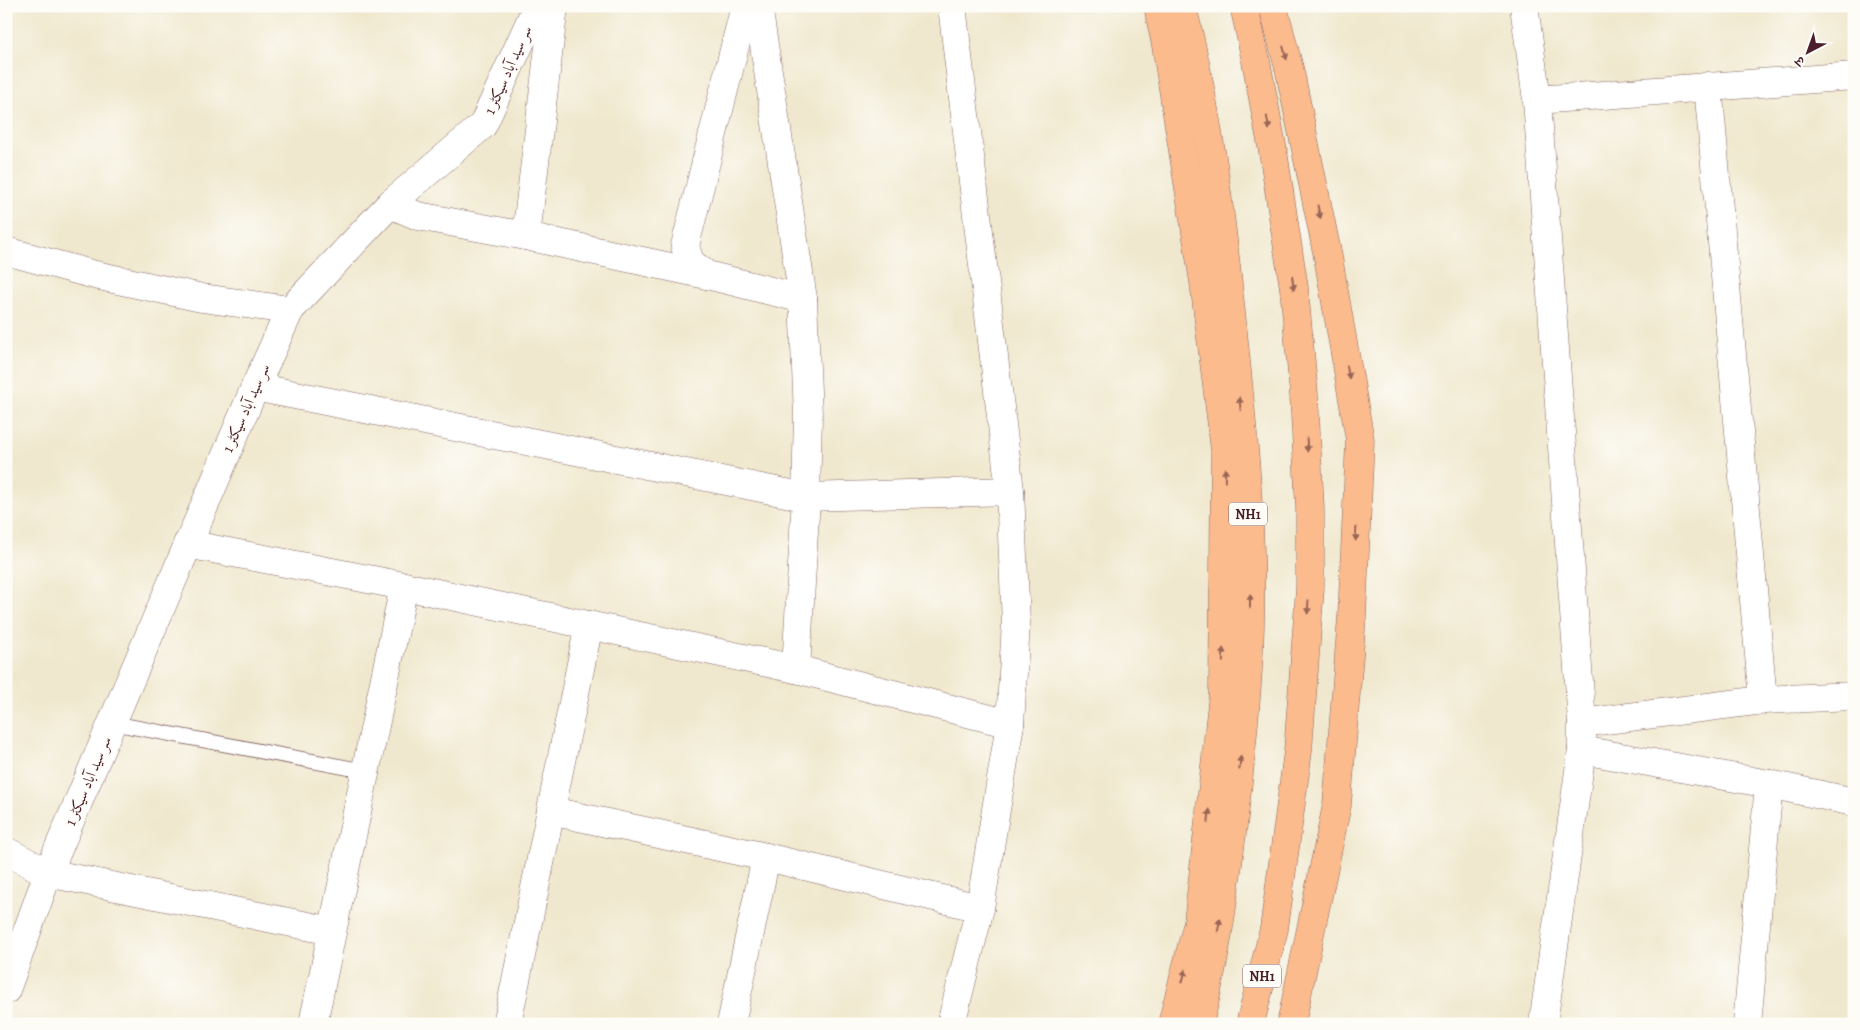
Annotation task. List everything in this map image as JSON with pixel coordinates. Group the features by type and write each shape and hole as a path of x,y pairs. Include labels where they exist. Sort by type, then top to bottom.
{"highway":[{"path":"1158,6 1204,282 1225,450 1223,693 1198,922 1172,1024"},
{"name":"NH1","path":"1182,6 1205,110 1218,199 1243,429 1250,534 1250,626 1244,721 1224,900 1207,993 1199,1024"},
{"name":"NH1","path":"1244,6 1273,151 1294,288 1304,394 1310,509 1310,588 1298,752 1274,929 1250,1024"},
{"path":"1272,6 1290,72 1328,257 1360,440 1352,617 1337,805 1292,1024"}],"street":[{"name":"سر سید آباد سیکٹر 1","path":"6,990 48,873 255,386 290,310 390,204 483,125 537,6"},
{"path":"526,236 554,6"},
{"path":"707,275 690,262 685,246 745,6"},
{"path":"758,6 803,299 808,415 806,497 796,669"},
{"path":"951,1024 980,908 1010,724 1016,623 1010,491 952,6"},
{"path":"1524,6 1536,100 1582,723 1582,750 1543,1024"},
{"path":"1536,100 1854,76"},
{"path":"1708,86 1763,700"},
{"path":"390,204 418,216 526,236 707,275 803,299"},
{"path":"6,251 96,275 173,292 202,298 290,310"},
{"path":"255,386 806,497 1010,491"},
{"path":"188,544 404,586 796,669 1010,724"},
{"path":"313,1024 404,586"},
{"path":"507,1024 589,625"},
{"path":"1582,723 1763,700 1854,696"},
{"path":"1582,750 1769,784 1854,802"},
{"path":"1747,1024 1769,784"},
{"path":"551,811 766,857 980,908"},
{"path":"6,851 48,873 332,931"},
{"path":"731,1024 766,857"}],"lane":[{"path":"112,723 365,771"}]}
